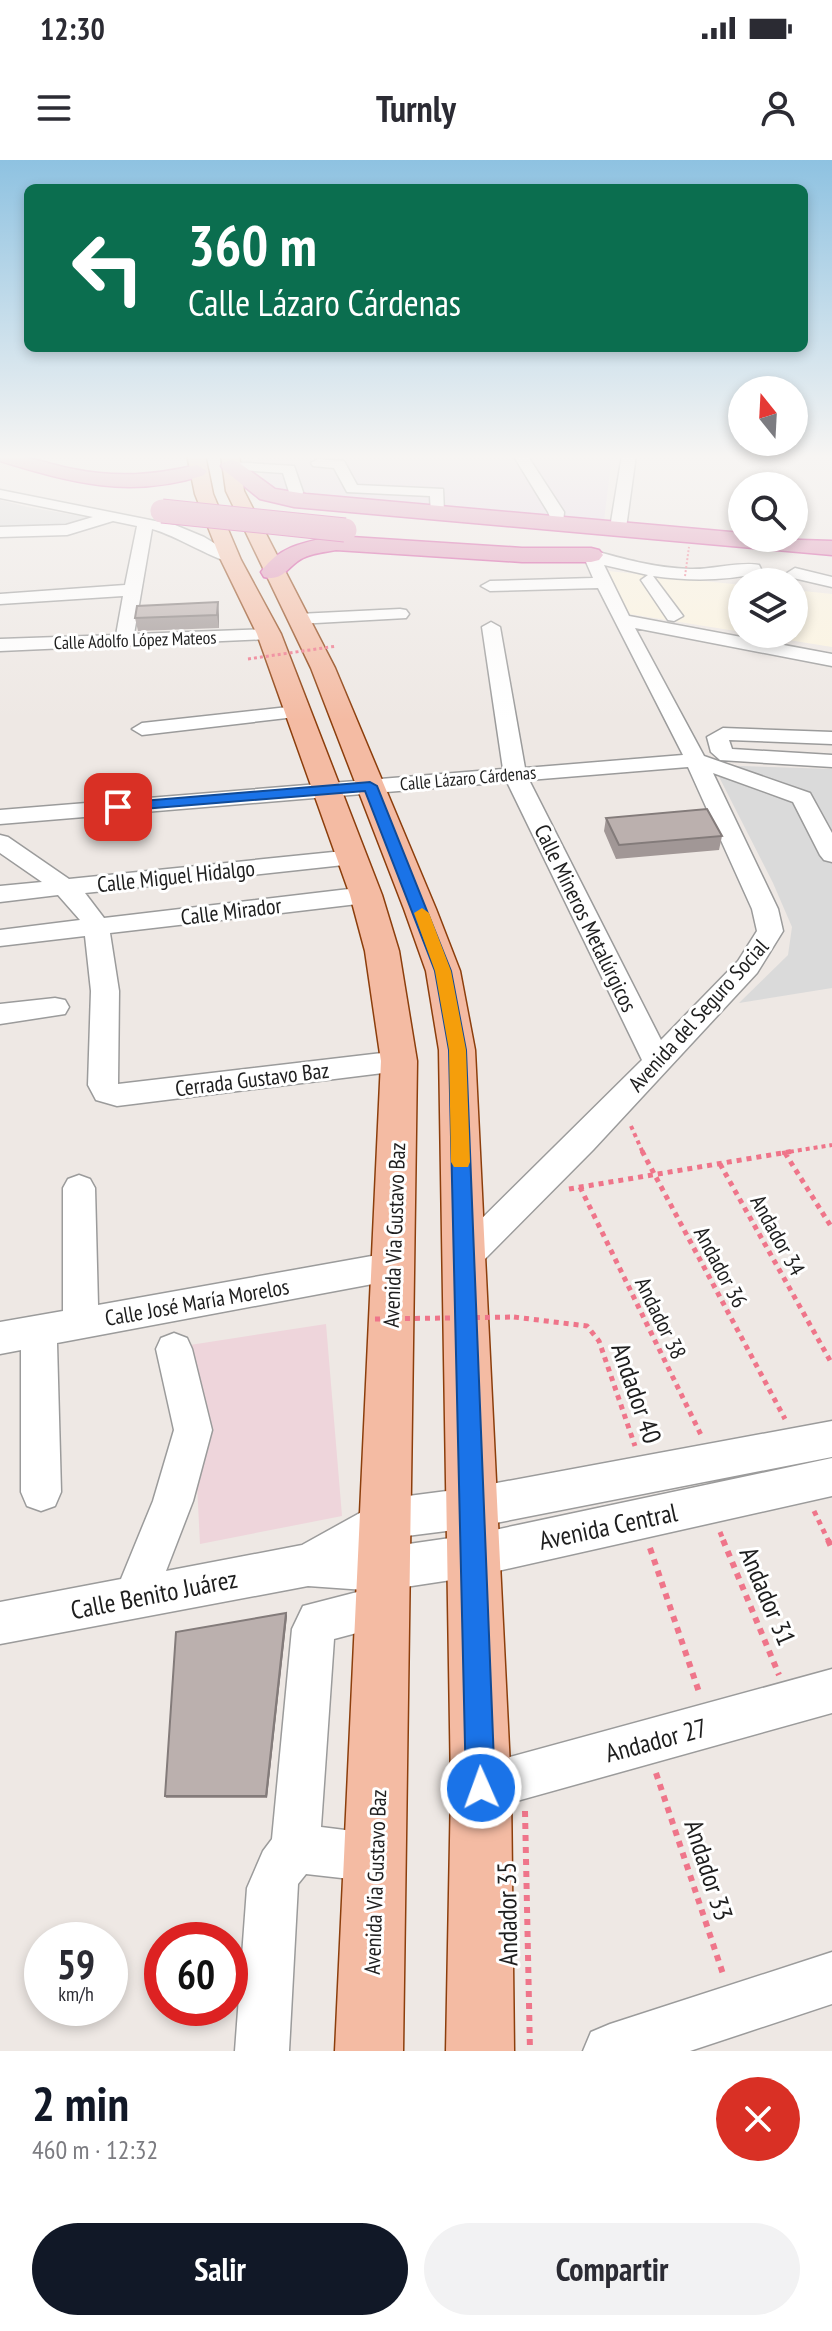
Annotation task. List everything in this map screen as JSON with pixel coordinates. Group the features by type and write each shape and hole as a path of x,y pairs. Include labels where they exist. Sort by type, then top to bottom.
{"highway":[{"path":"273,572 289,556 301,550 335,543"},
{"path":"340,543 522,555 596,564 753,569 832,579"},
{"path":"443,543 596,564 832,566"},
{"path":"470,543 596,564"},
{"path":"498,543 596,564"},
{"path":"808,546 832,548"},
{"path":"805,552 832,559"}],"main road":[{"name":"Avenida Via Gustavo Baz","path":"225,543 231,560 284,627 323,668 443,971 457,1050 471,1532 503,1782 480,2051"},
{"name":"Avenida Via Gustavo Baz","path":"260,543 273,572 297,712 353,857 382,951 399,1061 394,1266 383,1327 384,1565 369,2051"}],"street":[{"path":"124,641 133,590 148,543"},
{"path":"201,543 231,560"},
{"path":"490,586 596,564 649,580 708,586"},
{"name":"Avenida del Seguro Social","path":"464,1258 532,1195 620,1102 758,953 770,931 765,909 701,750 623,624 596,564"},
{"path":"649,580 674,616"},
{"path":"0,599 133,590"},
{"name":"Calle Adolfo López Mateos","path":"0,645 124,641 400,614"},
{"path":"623,624 832,660"},
{"path":"623,624 832,667"},
{"name":"Calle Mineros Metalúrgicos","path":"491,627 515,775 657,1062"},
{"path":"142,729 297,712"},
{"path":"701,750 723,734 832,738"},
{"path":"701,750 728,755 832,761"},
{"path":"701,750 802,798 832,855"},
{"name":"Calle Lázaro Cárdenas","path":"0,817 515,775 701,750"},
{"path":"0,842 85,906 96,926"},
{"name":"Calle Miguel Hidalgo","path":"0,894 353,857"},
{"name":"Calle Mirador","path":"0,938 366,895"},
{"name":"Cerrada Gustavo Baz","path":"96,926 106,993 103,1085 106,1092 117,1095 399,1061"},
{"path":"0,1014 55,1007"},
{"path":"79,1188 81,1324"},
{"name":"Calle José María Morelos","path":"0,1338 394,1266"},
{"path":"39,1331 41,1492"},
{"path":"134,1598 173,1501 193,1430 174,1349"},
{"name":"Avenida Central","path":"384,1565 471,1532 644,1475 714,1463 816,1461"},
{"name":"Avenida Central","path":"471,1532 640,1519 708,1504 816,1461"},
{"name":"Calle Benito Juárez","path":"0,1623 308,1565 384,1565"},
{"path":"262,2051 272,1888 280,1868 295,1848 313,1629 318,1621 384,1565"},
{"name":"Andador 27","path":"503,1782 811,1697"},
{"path":"295,1848 377,1858"},
{"path":"610,2051 832,1978"}],"path":[{"path":"685,576 689,547"},
{"path":"248,659 337,646"},
{"name":"Andador 36","path":"620,1102 653,1175 816,1461 832,1549"},
{"path":"532,1195 832,1145"},
{"path":"785,1153 832,1228"},
{"name":"Andador 34","path":"720,1164 832,1364"},
{"name":"Andador 38","path":"580,1187 714,1463"},
{"name":"Andador 40","path":"383,1327 514,1317 587,1326 599,1341 644,1475"},
{"name":"Andador 31","path":"708,1504 811,1697"},
{"path":"640,1519 711,1725"},
{"name":"Andador 33","path":"646,1743 735,2010"},
{"name":"Andador 35","path":"503,1782 530,2051"}],"shaded area":[{"path":"608,571 728,584 728,630 629,614"},
{"path":"808,591 832,594 832,647 808,643"},
{"path":"713,765 832,769 832,988 739,1003 788,955 792,927"},
{"path":"326,1324 342,1516 200,1544 190,1345"}],"building":[{"path":"218,602 217,615 135,618 137,606"},
{"path":"707,809 722,836 619,845 606,818"},
{"path":"286,1613 266,1796 165,1796 176,1632"}],"slow traffic":[{"path":"422,913 443,971 457,1050 461,1162"}],"route":[{"path":"118,807 370,786 443,971 457,1050 471,1556 481,1788"}]}
